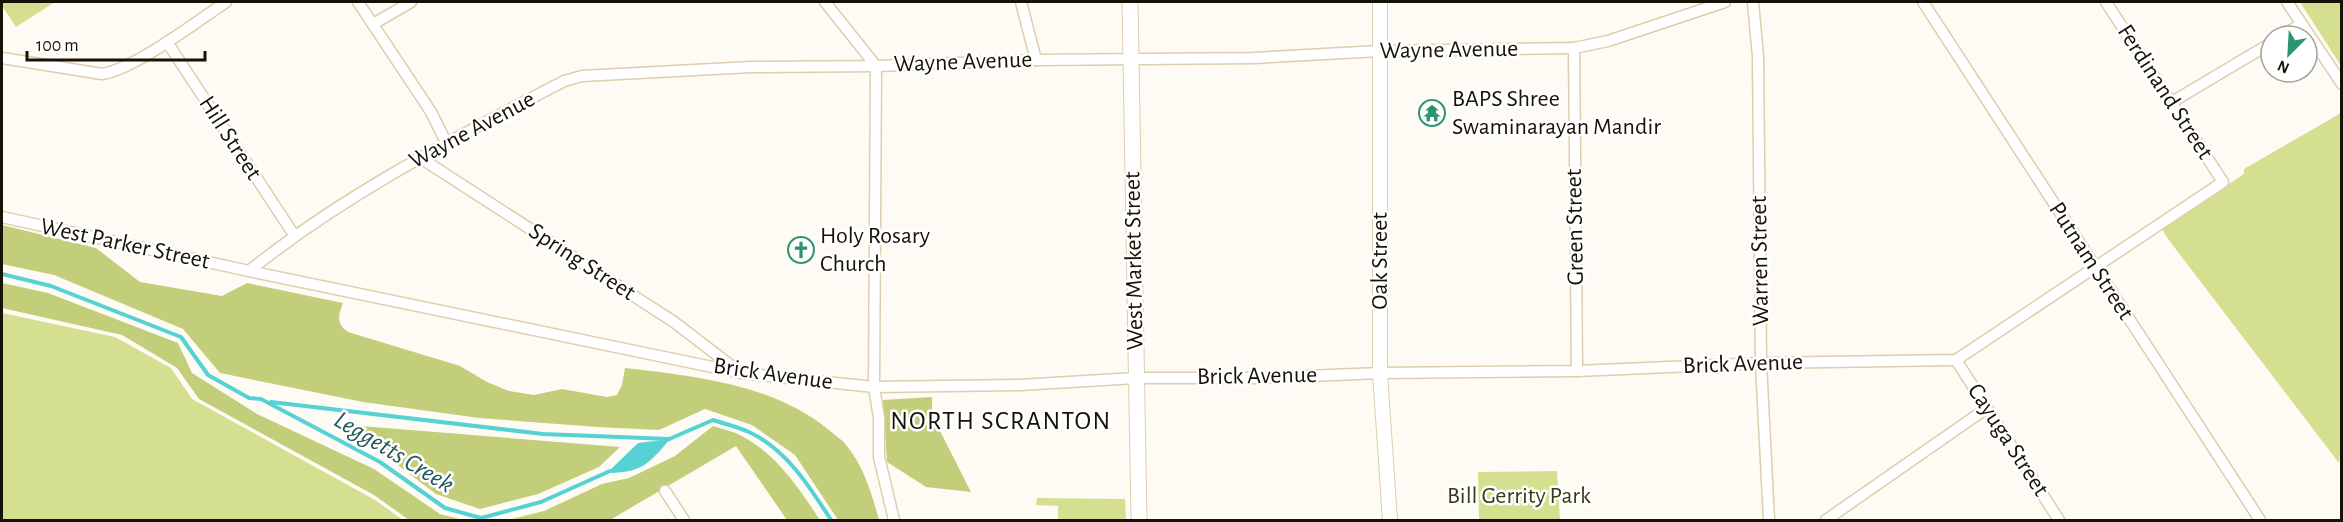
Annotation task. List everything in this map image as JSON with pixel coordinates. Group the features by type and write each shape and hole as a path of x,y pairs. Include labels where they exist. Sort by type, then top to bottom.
{"main road":[{"name":"West Market Street","path":"1130,2 1139,520"}],"street":[{"path":"2,58 102,74 114,72 167,42 226,2"},
{"path":"358,2 431,112 446,142"},
{"path":"372,24 411,2"},
{"path":"825,2 876,66 874,387 879,418 879,457 894,520"},
{"path":"1021,2 1036,60"},
{"name":"Oak Street","path":"1380,2 1380,373 1390,520"},
{"name":"Wayne Avenue","path":"249,271 294,235 419,157 564,81 582,76 751,67 876,66 1131,58 1254,58 1379,51 1574,48 1608,40 1725,2"},
{"name":"Warren Street","path":"1753,2 1758,57 1761,363 1769,520"},
{"name":"Putnam Street","path":"1923,2 2260,520"},
{"name":"Ferdinand Street","path":"2095,268 2223,182 2106,2"},
{"path":"2287,2 2301,24"},
{"name":"Hill Street","path":"167,42 294,235"},
{"name":"Green Street","path":"1574,48 1577,370"},
{"path":"2172,102 2259,50"},
{"path":"2319,50 2342,84"},
{"name":"Spring Street","path":"419,157 674,322 741,373"},
{"name":"West Parker Street","path":"2,217 249,271"},
{"path":"1956,360 2095,268"},
{"name":"Brick Avenue","path":"249,271 741,373 874,387 1020,385 1136,378 1261,378 1761,363 1956,360"},
{"name":"Cayuga Street","path":"1956,360 2059,520"},
{"path":"1826,520 1987,408"},
{"path":"665,491 684,520"}],"green space":[{"path":"2,2 55,2 16,27 2,6"},
{"path":"2300,2 2341,2 2341,66 2319,32 2319,24 2314,24"},
{"path":"2341,113 2342,437 2339,463 2162,229 2244,174 2244,169"},
{"path":"2,225 96,248 140,282 222,296 247,283 343,303 339,319 341,326 348,332 460,366 487,382 509,391 534,395 562,389 607,397 617,395 622,385 625,368 706,379 758,392 807,414 844,443 863,471 879,520 838,520 795,455 752,425 705,409 659,430 597,427 479,418 363,402 220,373 183,329 54,275 2,264"},
{"path":"2,283 48,293 178,343 192,373 257,414 374,469 440,514 463,520 409,520 374,495 199,399 177,368 122,335 2,308"},
{"path":"2,313 115,337 171,368 192,399 375,500 403,520 2,520"},
{"path":"932,397 932,424 938,427 971,492 926,487 887,462 883,400"},
{"path":"361,426 620,447 599,467 538,494 480,509 436,494 374,447"},
{"path":"713,426 740,435 765,452 786,472 820,520 787,520 736,446 610,520 508,520 544,511 602,484 629,478 675,456"},
{"name":"Bill Gerrity Park","path":"1557,471 1560,520 1479,520 1478,472"},
{"path":"1037,498 1125,499 1126,520 1058,520 1058,506 1036,505"}],"water":[{"path":"670,439 650,461 636,469 607,473 638,443"}],"waterway":[{"name":"Leggetts Creek","path":"2,274 51,286 181,337 208,375 249,398 261,399 380,462 445,508 481,518 541,502 610,471"},
{"name":"Leggetts Creek","path":"271,402 543,434 669,439"},
{"name":"Leggetts Creek","path":"667,440 713,420 749,432 762,439 786,459 806,482 831,520"}],"place":[{"name":"BAPS Shree Swaminarayan Mandir","path":"1432,113"},
{"name":"Holy Rosary Church","path":"801,250"}],"district":[{"name":"NORTH SCRANTON","path":"1001,421"}]}
